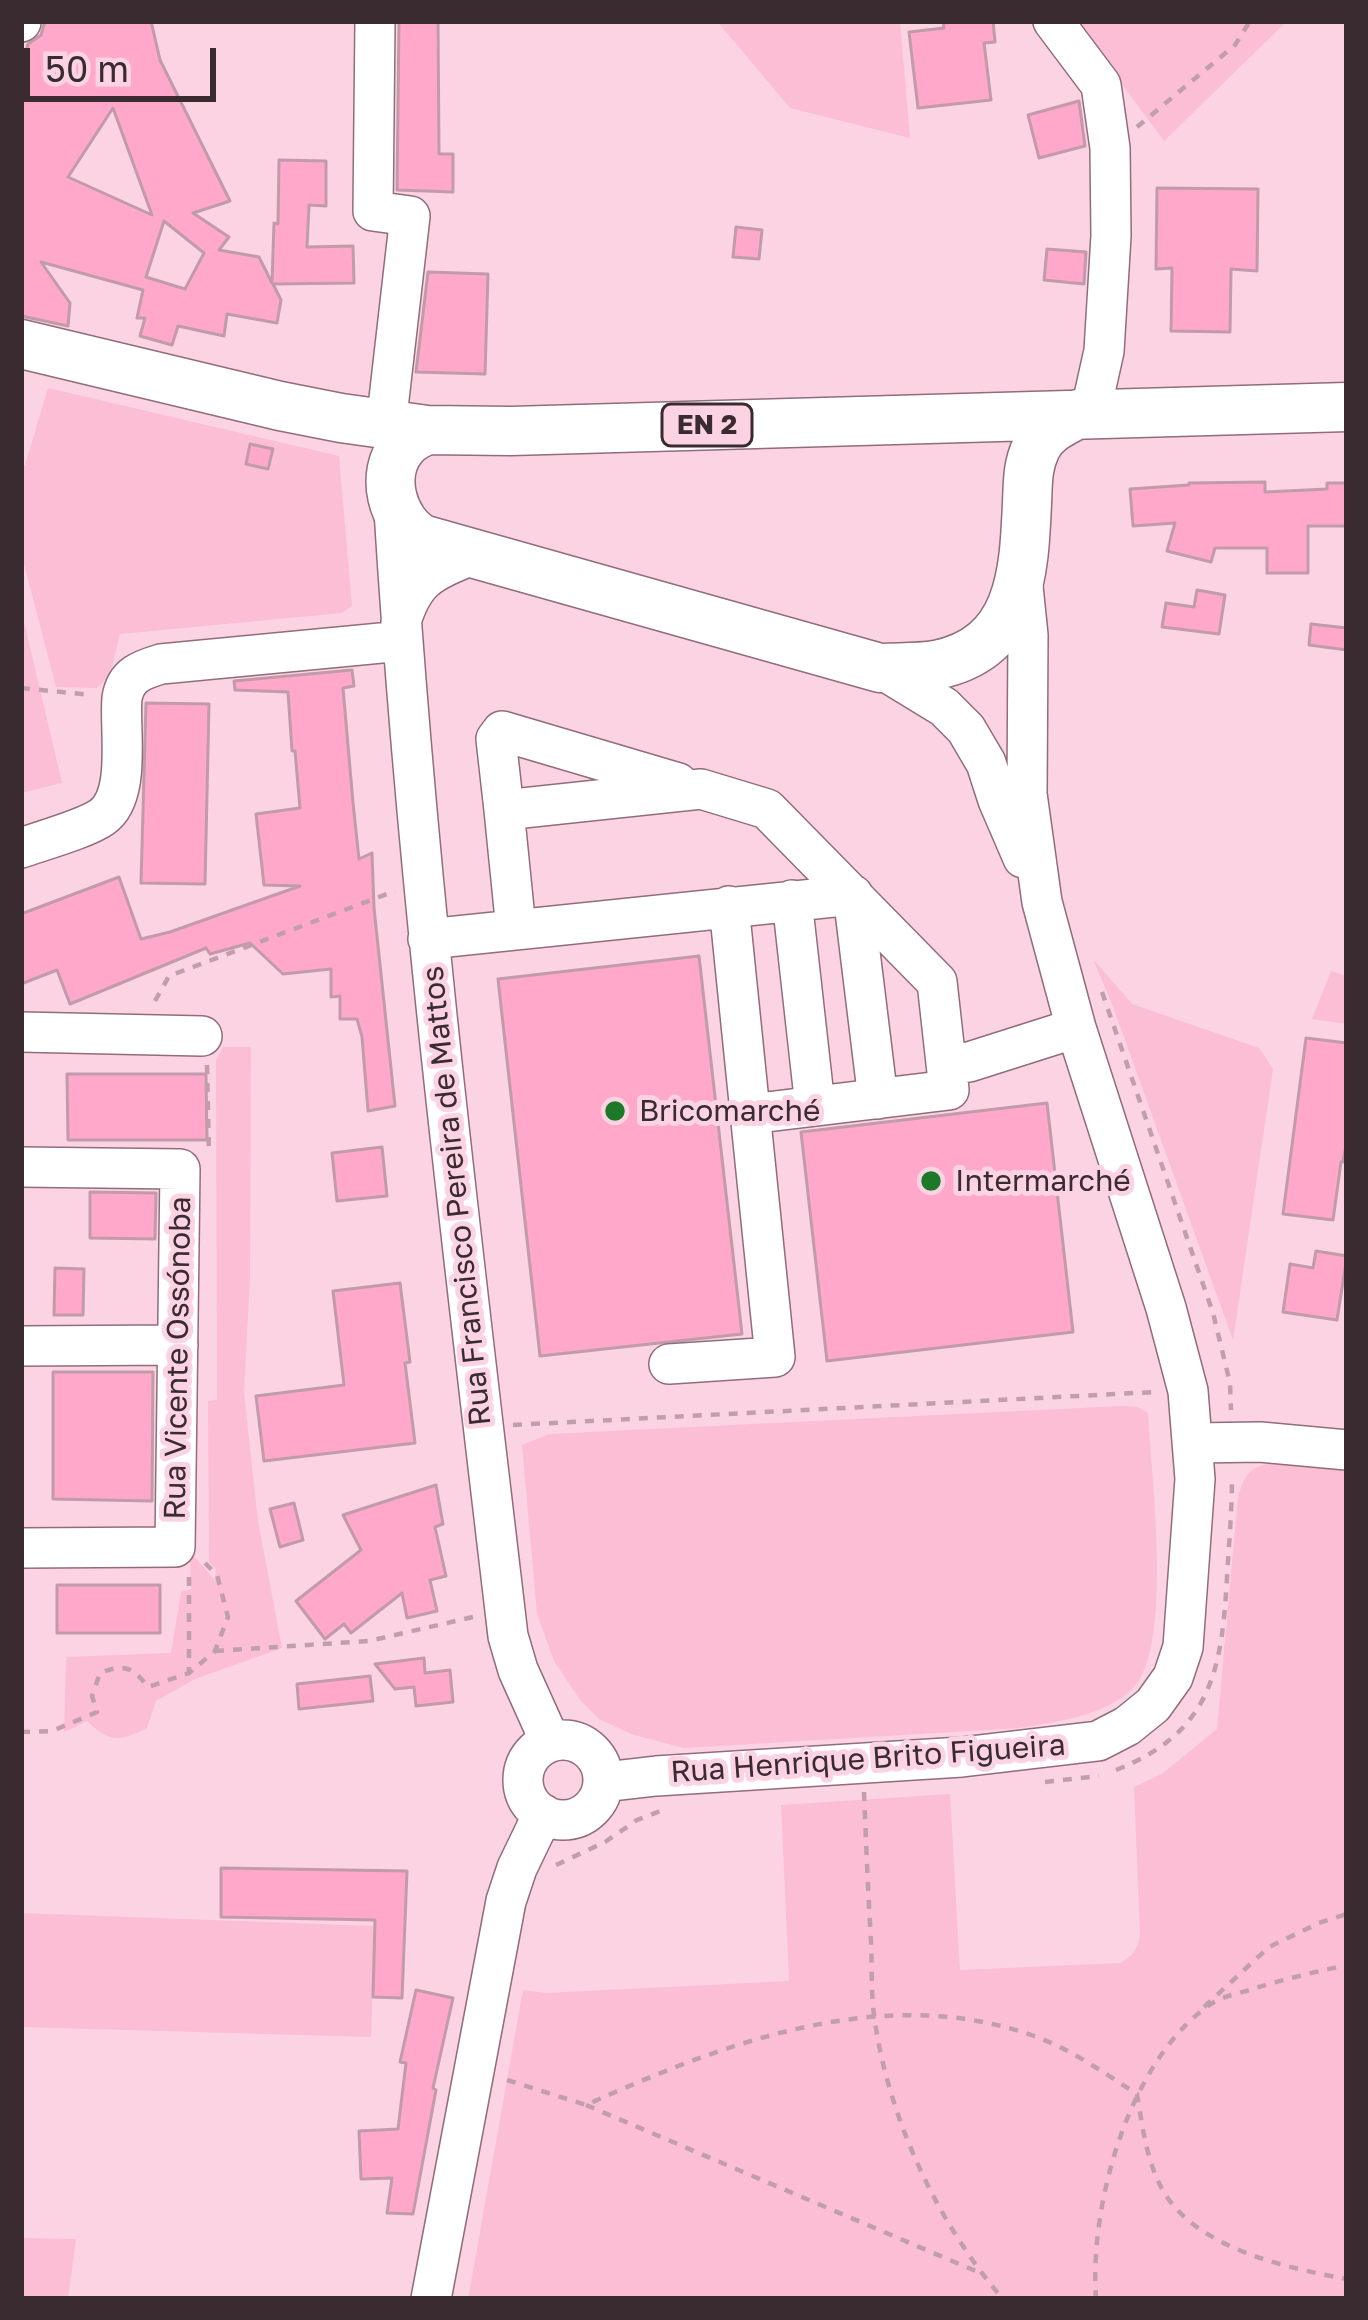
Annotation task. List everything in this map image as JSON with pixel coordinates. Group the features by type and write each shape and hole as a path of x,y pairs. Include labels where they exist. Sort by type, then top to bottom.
{"main road":[{"name":"EN 2","path":"21,344 280,406 385,424 511,431 1347,406"},
{"path":"394,503 394,459 410,439 385,424 369,447 394,503 412,533 472,555 880,668 934,665 962,656 990,637 1007,616 1022,576 1029,467 1036,446 1046,433 1084,414"},
{"path":"986,417 1020,446 1029,467"}],"street":[{"path":"375,21 373,211 410,215 385,424"},
{"path":"1054,21 1101,85 1110,156 1112,236 1104,351 1084,414"},
{"name":"Rua Francisco Pereira de Mattos","path":"394,503 428,939 511,1651 550,1741"},
{"path":"21,848 103,817 116,802 121,784 122,698 135,672 161,664 402,632 408,597 420,580 472,555"},
{"path":"1022,576 1028,635 1028,794 1042,902"},
{"path":"880,668 944,707 966,729 986,763 1042,902"},
{"path":"516,929 496,739 502,731 767,809 938,982 949,1090 750,1114"},
{"path":"504,810 701,789"},
{"path":"428,939 853,895"},
{"path":"853,895 878,1099"},
{"path":"792,900 814,1106"},
{"name":"Rua Henrique Brito Figueira","path":"604,1782 962,1757 1098,1741 1153,1705 1173,1677 1184,1647 1192,1536 1214,1443 1188,1390 1042,902"},
{"path":"669,1364 775,1357 729,906"},
{"path":"946,1064 968,1062 1076,1028"},
{"path":"21,1032 202,1036"},
{"name":"Rua Vicente Ossónoba","path":"21,1167 180,1169 182,1547"},
{"path":"21,1346 178,1345"},
{"path":"1214,1443 1347,1450"},
{"path":"21,1548 182,1547"},
{"path":"563,1739 588,1747 597,1756 604,1782 601,1795 583,1815 556,1820 533,1806 526,1795 524,1769 539,1748 563,1739"},
{"path":"430,2299 506,1901 543,1814"}],"path":[{"path":"1110,156 1123,139 1235,45 1250,21"},
{"path":"21,688 122,698"},
{"path":"136,1035 169,976 395,891"},
{"path":"1029,1783 1072,1780 1121,1768 1168,1742 1212,1684 1226,1606 1214,1443 1229,1383 1213,1313 1096,974"},
{"path":"483,1427 1188,1390"},
{"path":"21,1732 52,1731 97,1712 92,1696 100,1673 117,1666 135,1670 148,1687 189,1673 214,1651 228,1617 217,1576 182,1547"},
{"path":"182,1547 189,1673"},
{"path":"214,1651 369,1641 479,1616"},
{"path":"863,1762 874,2014 884,2061 906,2136 937,2206 1003,2299"},
{"path":"548,1873 558,1863 663,1810"},
{"path":"1096,2299 1100,2211 1137,2094 1182,2027 1269,1947 1347,1914"},
{"path":"1182,2027 1218,2000 1347,1965"},
{"path":"586,2105 698,2060 815,2024 874,2014 960,2016 1035,2036 1137,2094 1143,2134 1159,2184 1173,2207 1196,2227 1240,2251 1347,2279"},
{"path":"504,2079 586,2105 980,2272"}],"shaded area":[{"path":"717,21 900,21 910,138 790,108"},
{"path":"1075,21 1287,21 1164,141"},
{"path":"48,388 339,456 352,606 342,613 120,634 110,675 97,688 56,687 21,552 21,467"},
{"path":"21,609 62,783 21,793"},
{"path":"1093,959 1132,1004 1259,1048 1273,1069 1233,1340 1112,1004"},
{"path":"1331,971 1347,976 1347,1024 1312,1019"},
{"path":"223,1047 251,1047 250,1278 244,1393 258,1521 282,1648 195,1679 156,1701 147,1728 129,1736 109,1737 87,1721 64,1732 66,1657 171,1653 181,1592 191,1589 190,1552 215,1580 216,1569 209,1562 208,1401 217,1400 216,1061"},
{"path":"1121,1406 1148,1413 1157,1599 1146,1667 1133,1688 1108,1706 1020,1728 684,1748 634,1735 599,1719 554,1661 537,1614 522,1445 549,1434"},
{"path":"1276,1463 1347,1471 1347,2299 468,2299 523,1990 546,1993 789,1981 781,1805 950,1794 960,1970 1120,1963 1131,1956 1140,1937 1134,1787 1162,1774 1217,1729 1238,1497 1250,1472"},
{"path":"21,1913 375,1926 371,2037 21,2027"},
{"path":"21,2238 76,2239 68,2299 21,2299"}],"building":[{"path":"45,21 151,21 160,60 230,201 193,213 229,237 219,250 259,257 272,283 279,160 326,161 326,206 309,205 307,247 353,246 354,283 273,284 281,300 277,323 227,314 224,336 178,326 172,345 140,336 145,318 137,318 143,290 41,262 70,303 68,326 21,316 24,59 28,44 41,35","holes":["113,108 152,215 68,177","164,221 204,253 185,289 146,277"]},
{"path":"399,21 438,21 439,154 453,154 453,192 397,190"},
{"path":"943,21 993,21 995,42 984,43 991,100 918,108 909,32 944,28"},
{"path":"1079,101 1085,146 1039,158 1028,115"},
{"path":"1157,188 1258,189 1257,271 1231,269 1230,332 1171,331 1172,268 1156,269"},
{"path":"736,227 762,230 759,259 733,257"},
{"path":"1047,249 1086,252 1084,284 1044,280"},
{"path":"428,272 488,274 485,374 416,372"},
{"path":"250,444 273,449 268,469 246,464"},
{"path":"1265,482 1265,492 1327,489 1327,483 1347,483 1347,526 1308,526 1308,573 1267,573 1267,548 1215,548 1211,562 1167,551 1175,523 1133,526 1130,489"},
{"path":"1197,590 1225,595 1219,634 1162,627 1166,603 1194,607"},
{"path":"1311,624 1347,628 1347,650 1309,645"},
{"path":"352,670 354,686 343,688 353,803 359,859 372,853 395,1106 368,1111 362,1037 357,1019 340,1019 340,996 331,997 331,969 283,974 250,943 210,954 206,948 70,1004 57,970 21,984 21,914 119,877 141,939 300,886 264,885 256,814 300,808 288,692 235,690 234,681"},
{"path":"146,703 209,704 205,884 141,883"},
{"name":"Bricomarché","path":"699,956 742,1334 540,1356 498,979"},
{"path":"1306,1038 1347,1043 1347,1140 1333,1220 1283,1214"},
{"path":"67,1074 206,1074 207,1140 68,1140"},
{"name":"Intermarché","path":"1047,1103 1073,1332 827,1361 801,1132"},
{"path":"382,1147 387,1196 337,1201 332,1153"},
{"path":"90,1192 156,1193 155,1239 90,1238"},
{"path":"1316,1251 1347,1256 1337,1320 1283,1312 1290,1264 1313,1268"},
{"path":"55,1268 84,1269 83,1315 54,1315"},
{"path":"400,1283 415,1443 264,1461 256,1396 344,1385 333,1291"},
{"path":"53,1372 153,1372 152,1501 53,1499"},
{"path":"436,1485 443,1524 435,1527 446,1576 430,1580 437,1611 407,1618 402,1593 351,1633 344,1624 325,1639 296,1601 361,1550 343,1515"},
{"path":"294,1503 303,1540 280,1547 270,1509"},
{"path":"57,1585 160,1585 160,1633 57,1633"},
{"path":"424,1658 425,1673 450,1670 453,1702 416,1706 414,1687 395,1689 375,1664"},
{"path":"370,1676 373,1701 299,1709 297,1684"},
{"path":"221,1868 407,1871 402,1998 373,1997 375,1920 221,1917"},
{"path":"416,1990 453,1998 413,2214 387,2213 392,2178 361,2179 359,2131 398,2129 406,2063 400,2062"}],"place":[{"name":"Bricomarché","path":"615,1111"},
{"name":"Intermarché","path":"931,1181"}]}
